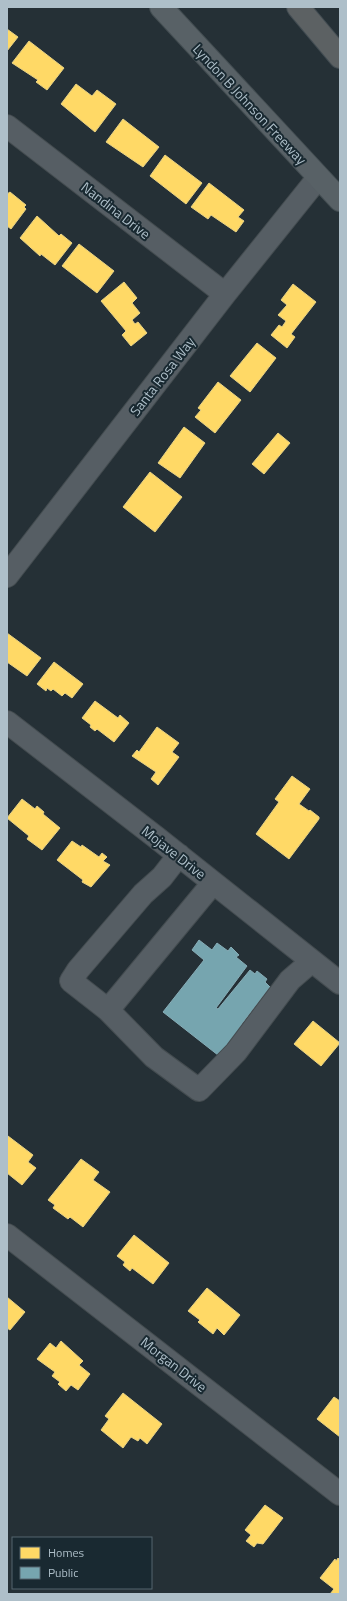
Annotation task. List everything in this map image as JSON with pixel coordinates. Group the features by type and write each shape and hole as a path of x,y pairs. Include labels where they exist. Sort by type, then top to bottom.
{"highway":[{"path":"298,7 340,57"}],"main road":[{"name":"Lyndon B Johnson Freeway","path":"161,7 340,200"}],"street":[{"name":"Nandina Drive","path":"7,126 225,294"},
{"name":"Santa Rosa Way","path":"7,576 225,294 318,178"},
{"name":"Mojave Drive","path":"7,722 179,855 340,983"},
{"path":"179,855 162,877 133,905 78,970 71,981 108,1010 154,1057 199,1090 236,1052 290,980 312,961"},
{"path":"108,1010 213,882"},
{"name":"Morgan Drive","path":"7,1235 340,1494"}],"building: Homes":[{"path":"7,29 18,37 7,51"},
{"path":"29,41 64,68 47,90 36,82 38,80 12,63"},
{"path":"76,84 92,96 97,90 116,104 95,132 61,104"},
{"path":"123,119 159,147 143,167 106,142"},
{"path":"165,155 202,183 186,204 150,176"},
{"path":"209,183 244,210 238,217 244,221 236,232 211,215 208,219 191,207"},
{"path":"10,192 26,205 24,207 26,209 11,229 7,226 7,194"},
{"path":"37,216 59,236 61,234 72,243 55,265 41,254 40,256 20,238"},
{"path":"79,244 114,271 97,293 62,266"},
{"path":"124,282 137,298 132,303 140,313 132,320 135,324 138,322 147,333 131,346 122,335 126,331 101,301"},
{"path":"293,284 316,302 291,334 295,337 287,348 271,335 279,325 282,327 286,321 278,315 287,305 281,300"},
{"path":"257,343 276,358 250,392 230,376"},
{"path":"218,382 241,400 215,433 195,417 201,410 198,408"},
{"path":"184,427 205,443 180,478 158,463"},
{"path":"278,433 290,443 264,474 252,464"},
{"path":"150,472 182,497 155,532 123,507"},
{"path":"7,633 41,658 27,676 7,662"},
{"path":"54,662 83,684 72,698 65,693 62,696 53,689 51,691 47,688 46,691 37,684"},
{"path":"95,701 118,718 120,715 129,723 114,742 97,729 95,731 90,727 91,725 82,718"},
{"path":"157,727 179,743 172,752 179,757 158,785 151,779 156,772 132,756 137,750 139,752"},
{"path":"292,776 310,789 299,804 309,811 310,810 319,817 319,819 289,859 256,834 279,802 275,799"},
{"path":"22,799 35,809 37,806 44,812 43,814 60,828 42,850 27,839 29,836 7,818"},
{"path":"72,841 81,847 82,845 99,857 102,853 107,857 103,861 110,865 91,887 82,882 83,880 57,860"},
{"path":"313,1021 340,1043 321,1066 294,1044"},
{"path":"8,1136 33,1155 28,1162 36,1168 22,1185 7,1173"},
{"path":"81,1159 99,1172 93,1180 110,1192 83,1227 70,1217 68,1219 53,1208 55,1205 48,1200"},
{"path":"134,1235 169,1263 153,1284 132,1268 130,1271 123,1265 125,1262 117,1256"},
{"path":"207,1288 240,1315 224,1335 217,1328 213,1334 198,1322 200,1320 188,1311"},
{"path":"7,1297 25,1312 10,1330 7,1328"},
{"path":"61,1341 83,1361 79,1365 90,1374 78,1390 71,1385 66,1391 58,1384 60,1382 52,1376 55,1372 37,1359 50,1343 56,1348"},
{"path":"123,1393 162,1424 147,1444 140,1438 138,1441 131,1437 123,1448 101,1430 109,1419 105,1416"},
{"path":"334,1397 340,1401 340,1437 317,1419"},
{"path":"265,1505 283,1518 263,1544 257,1543 254,1547 246,1541 251,1535 245,1530"},
{"path":"338,1558 340,1560 340,1594 330,1594 334,1589 320,1578 335,1559 336,1561"}],"building: Public":[{"path":"199,940 212,950 217,943 228,951 231,947 239,955 236,957 247,966 216,1008 218,1009 250,970 255,974 257,971 267,979 265,982 270,987 241,1025 246,1029 223,1059 163,1012 204,960 192,950"}]}
